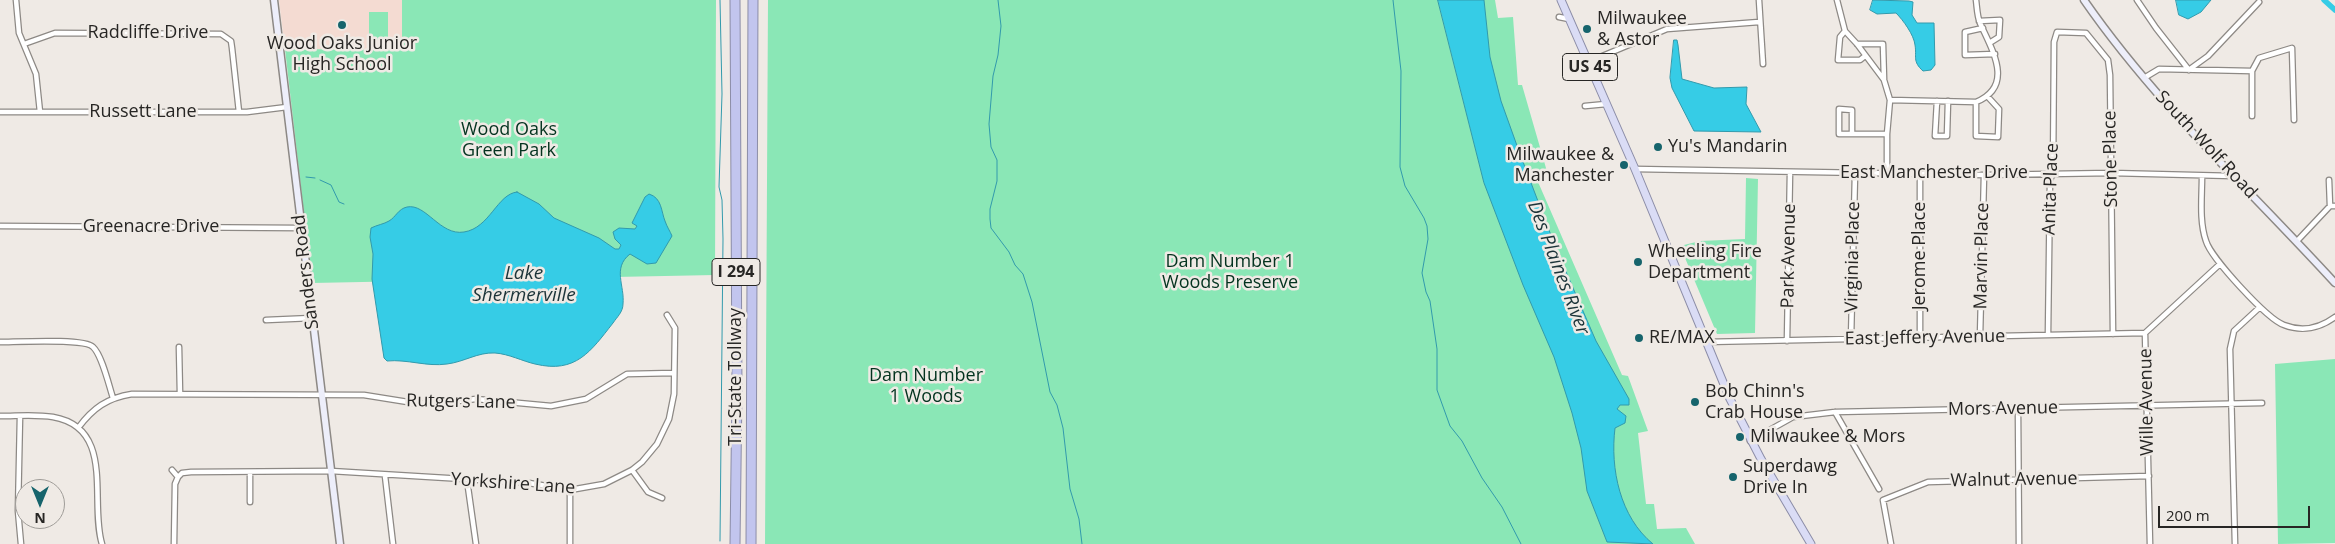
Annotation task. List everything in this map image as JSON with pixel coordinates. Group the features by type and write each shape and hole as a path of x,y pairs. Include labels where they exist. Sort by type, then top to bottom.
{"highway":[{"name":"Tri-State Tollway","path":"735,0 737,390 735,544"},
{"name":"Tri-State Tollway","path":"751,544 754,0"}],"main road":[{"name":"Sanders Road","path":"274,0 340,544"},
{"name":"US 45","path":"1561,0 1635,170 1705,342 1750,441 1811,544"},
{"name":"South Wolf Road","path":"2084,0 2112,40 2144,78 2233,176 2335,283"}],"street":[{"path":"16,0 17,24 36,74 40,112"},
{"path":"1759,0 1763,64"},
{"path":"1837,0 1845,31 1884,80"},
{"path":"1890,100 1976,102 1988,97 1995,87 1998,73 1991,42 1979,21 1976,0"},
{"path":"2137,0 2189,70"},
{"path":"2189,70 2208,56 2259,2"},
{"path":"1558,17 1570,19"},
{"path":"1979,21 2000,20 1999,37 1991,42"},
{"path":"1588,62 1667,28 1759,22"},
{"path":"1983,28 1965,32 1965,55 1995,54"},
{"path":"1845,31 1840,37 1838,60 1860,60 1865,56"},
{"name":"Stone Place","path":"2054,42 2057,32 2086,33 2108,60 2112,173 2113,334"},
{"name":"Radcliffe Drive","path":"24,44 55,33 222,34 231,41 240,112"},
{"name":"Anita Place","path":"2048,335 2050,180 2053,173 2054,42"},
{"path":"1857,44 1883,44 1884,80 1890,100 1887,134 1888,174"},
{"path":"2252,116 2252,71 2259,58 2292,48 2294,120"},
{"path":"2144,78 2159,69 2252,71"},
{"path":"1976,102 1976,136 1998,137 1999,109 1988,97"},
{"path":"1937,101 1935,136 1948,136 1948,101"},
{"path":"1585,106 1606,104"},
{"name":"Russett Lane","path":"0,112 240,112 286,107"},
{"path":"1852,134 1852,110 1839,109 1839,134 1852,134 1887,134"},
{"name":"East Manchester Drive","path":"1635,170 1920,175 2112,173 2233,176"},
{"name":"Park Avenue","path":"1787,341 1790,172"},
{"name":"Virginia Place","path":"1852,340 1855,174"},
{"name":"Jerome Place","path":"1920,175 1920,338"},
{"name":"Marvin Place","path":"1980,337 1984,175"},
{"path":"2202,176 2203,226 2206,243 2220,264 2260,307 2283,325 2305,329 2324,325 2335,317"},
{"path":"2297,241 2333,206 2329,180"},
{"name":"Greenacre Drive","path":"0,226 301,228"},
{"name":"Wille Avenue","path":"2150,544 2145,333 2220,264"},
{"path":"2235,544 2230,349 2234,331 2260,307"},
{"name":"Yorkshire Lane","path":"178,477 182,473 191,472 331,471 385,476 529,483 570,490 599,485 632,470 650,454 665,431 672,408 675,328 667,316"},
{"path":"266,320 312,318"},
{"name":"East Jeffery Avenue","path":"1705,342 2145,333"},
{"path":"0,342 76,342 91,345 97,352 113,398"},
{"path":"180,348 180,394"},
{"name":"Rutgers Lane","path":"78,428 89,413 102,403 113,398 132,394 364,395 414,403 438,404 476,399 551,406 586,399 627,374 674,373"},
{"name":"Mors Avenue","path":"1750,441 1792,417 1835,412 2262,403"},
{"path":"2018,408 2019,544"},
{"path":"1835,412 1878,490"},
{"path":"0,416 53,417 66,421 78,428 88,439 95,454 97,466 97,514 102,544"},
{"path":"20,416 18,511 22,544"},
{"path":"172,470 178,477 175,484 174,544"},
{"path":"632,470 648,492 662,498"},
{"path":"250,472 250,502"},
{"path":"385,476 393,544"},
{"name":"Walnut Avenue","path":"1891,544 1883,500 1928,482 2149,476"},
{"path":"467,480 476,544"},
{"path":"570,490 570,544"}],"shaded area":[{"name":"Wood Oaks Junior High School","path":"279,0 402,0 402,50 285,49"}],"green space":[{"name":"Wood Oaks Green Park","path":"402,0 716,0 715,275 312,283 285,49 402,50"},
{"name":"Dam Number 1 Woods Preserve","path":"768,0 1495,0 1498,18 1513,17 1518,85 1522,85 1548,175 1535,175 1622,375 1628,376 1648,431 1638,433 1646,504 1654,504 1657,529 1686,528 1695,544 765,544"},
{"path":"369,12 388,12 388,40 369,40"},
{"path":"1746,178 1758,179 1755,333 1717,334 1680,246 1700,241 1745,239"},
{"path":"2335,359 2335,543 2278,544 2275,364"}],"water":[{"name":"Des Plaines River","path":"1438,0 1484,0 1490,57 1501,101 1520,154 1557,251 1596,341 1629,399 1629,405 1620,405 1617,409 1626,416 1625,423 1615,428 1614,460 1616,476 1625,506 1632,520 1653,544 1607,542 1587,491 1581,448 1554,357 1523,285 1484,183"},
{"path":"1873,0 1913,2 1912,15 1917,23 1934,23 1935,65 1931,70 1923,71 1917,64 1914,41 1902,20 1896,13 1877,14 1870,10"},
{"path":"2176,0 2211,0 2201,12 2188,19 2179,15"},
{"path":"1674,40 1677,40 1682,79 1714,88 1747,87 1746,104 1761,132 1694,131 1672,88 1670,78"},
{"name":"Lake Shermerville","path":"517,192 539,204 554,218 599,238 615,249 619,249 621,245 615,239 613,232 619,228 635,229 637,226 632,223 645,197 649,194 659,202 672,236 656,263 647,264 630,254 625,259 620,271 623,297 621,312 597,343 581,358 572,363 561,366 549,366 495,353 483,354 440,365 387,361 384,358 372,279 371,228 389,221 404,208 414,207 448,229 455,232 464,232 480,224 504,199 510,194"}],"waterway":[{"path":"720,0 722,94 719,187 722,200 723,239 720,541"},
{"path":"998,0 1001,26 998,55 993,76 989,124 991,147 997,160 997,181 990,209 991,228 1023,274 1032,302 1050,392 1057,405 1063,428 1070,489 1079,519 1082,544"},
{"path":"1393,0 1401,71 1400,167 1405,186 1427,226 1428,239 1422,273 1430,301 1437,349 1437,390 1450,426 1462,441 1482,478 1502,507 1521,544"},
{"path":"2324,0 2335,10"},
{"path":"306,177 315,178"},
{"path":"320,180 331,185 339,202 344,204"}],"place":[{"name":"Wood Oaks Junior High School","path":"342,25"},
{"name":"Milwaukee & Astor","path":"1587,29"},
{"name":"Yu's Mandarin","path":"1658,147"},
{"name":"Milwaukee & Manchester","path":"1624,165"},
{"name":"Wheeling Fire Department","path":"1638,262"},
{"name":"RE/MAX","path":"1639,338"},
{"name":"Bob Chinn's Crab House","path":"1695,402"},
{"name":"Milwaukee & Mors","path":"1740,437"},
{"name":"Superdawg Drive In","path":"1733,477"}],"park label":[{"name":"Dam Number 1 Woods","path":"926,386"}]}
